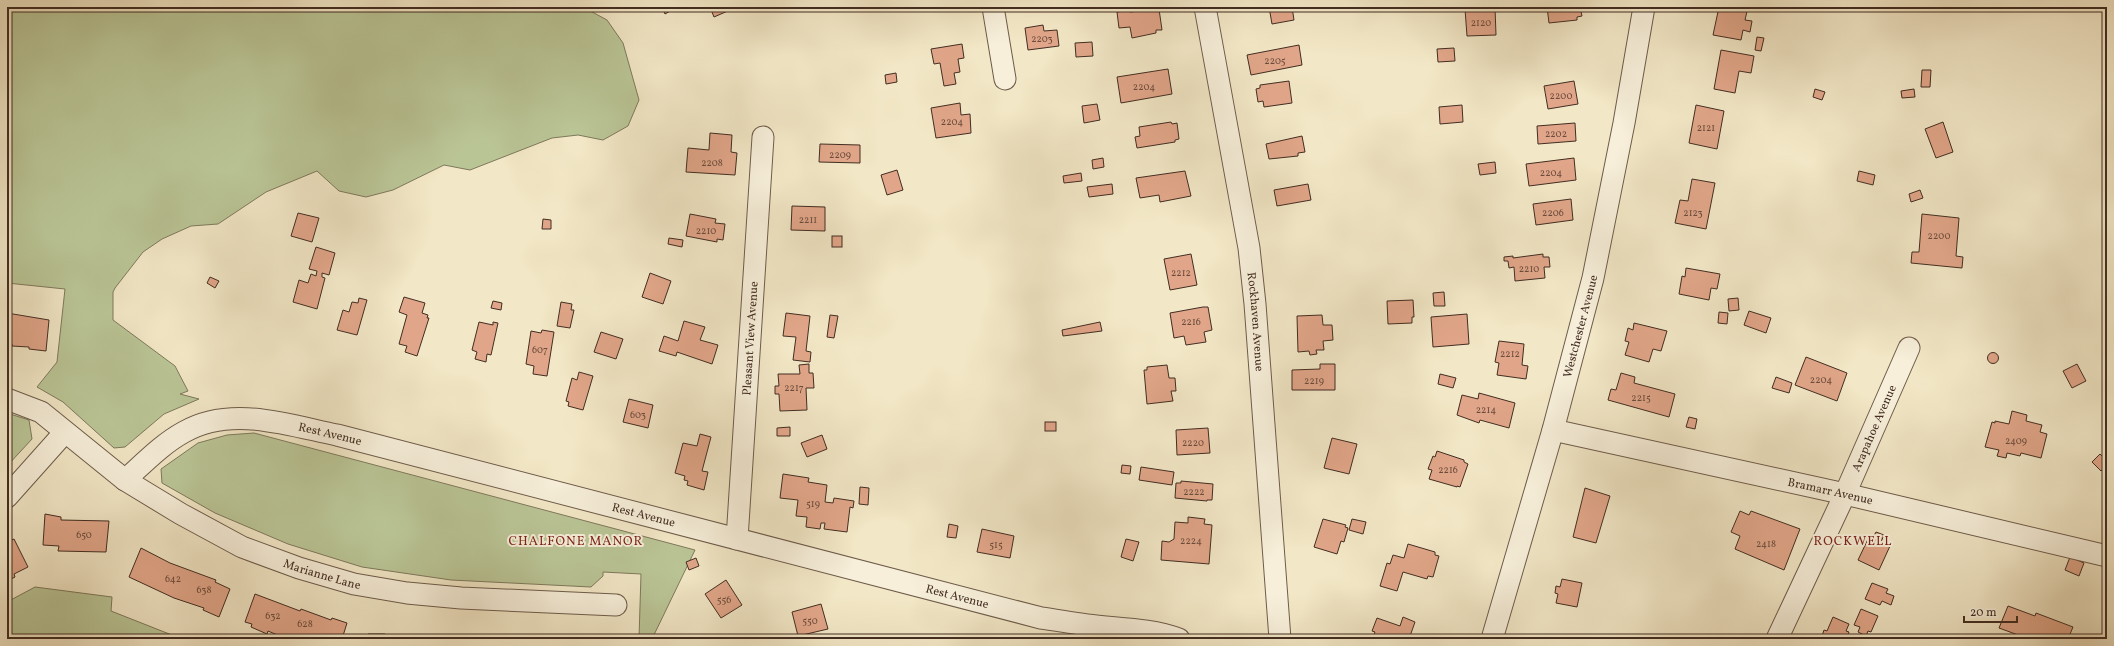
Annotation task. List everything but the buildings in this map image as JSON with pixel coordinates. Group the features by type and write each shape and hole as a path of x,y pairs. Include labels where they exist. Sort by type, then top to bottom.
{"street":[{"path":"993,7 1005,79"},
{"name":"Rockhaven Avenue","path":"1206,7 1249,248 1256,304 1280,639"},
{"name":"Westchester Avenue","path":"1492,639 1553,430 1593,278 1624,123 1644,7"},
{"name":"Pleasant View Avenue","path":"737,539 763,137"},
{"name":"Arapahoe Avenue","path":"1777,639 1846,494 1909,348"},
{"name":"Marianne Lane","path":"7,399 40,412 125,480 181,514 242,547 299,568 354,584 406,593 461,598 616,605"},
{"name":"Rest Avenue","path":"125,480 164,445 185,431 204,423 231,418 254,418 337,435 1041,618 1087,625 1136,629 1166,634 1179,639"},
{"name":"Bramarr Avenue","path":"1553,430 1846,494 2107,556"},
{"path":"7,497 65,432"}],"green space":[{"path":"7,7 583,7 607,20 623,43 639,100 628,126 603,140 578,135 552,138 470,170 444,165 393,190 366,197 339,191 317,171 266,192 218,224 191,226 162,239 143,252 115,288 113,292 113,320 175,366 188,391 180,394 199,399 164,414 125,447 114,448 63,402 37,387 57,362 65,289 7,283"},
{"path":"7,413 29,420 32,439 7,466"},
{"path":"254,433 695,550 652,639 600,639 600,635 639,638 641,574 603,572 603,576 591,587 451,580 362,567 288,544 215,513 162,483 161,469 198,443 227,435"},
{"path":"35,587 112,597 111,611 182,639 7,639 7,602"}],"district":[{"name":"CHALFONE MANOR","path":"576,540"},
{"name":"ROCKWELL","path":"1853,540"}]}
